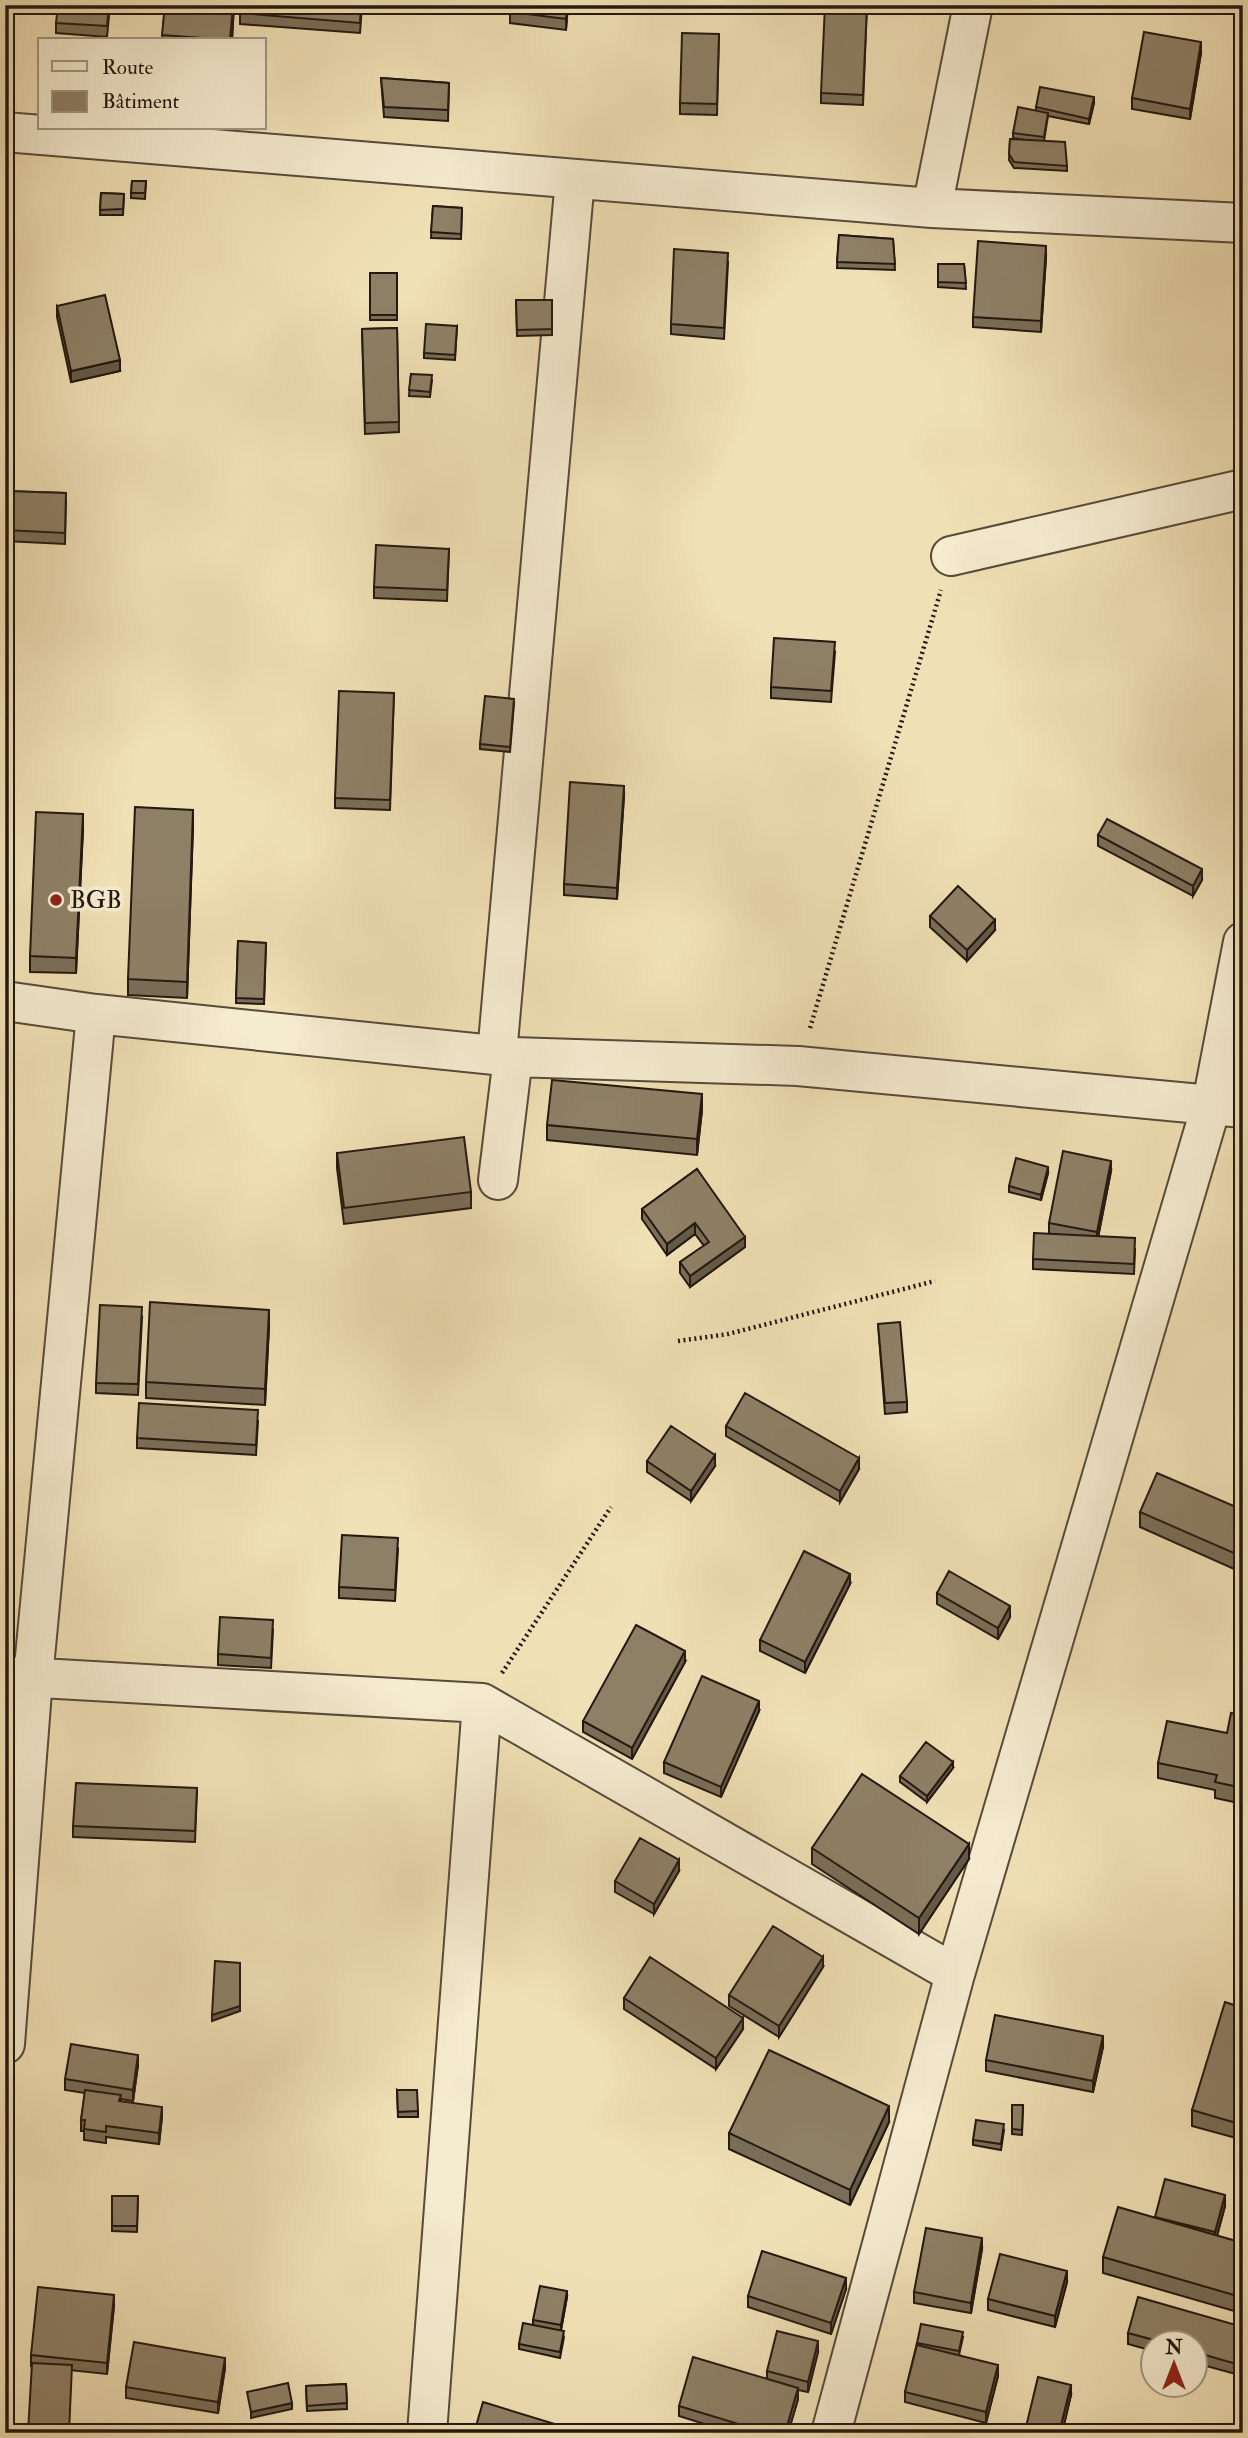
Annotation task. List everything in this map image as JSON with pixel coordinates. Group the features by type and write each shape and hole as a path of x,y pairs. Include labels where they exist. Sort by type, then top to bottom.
{"street":[{"path":"932,208 973,5"},
{"path":"5,132 932,208 1243,223"},
{"path":"498,1180 505,1056 575,179"},
{"path":"951,556 1243,489"},
{"path":"831,2433 955,1974 1227,1106 1243,942"},
{"path":"5,1001 96,1014 505,1056 799,1066 1227,1106"},
{"path":"5,2044 19,1677 96,1014"},
{"path":"19,1677 482,1703 955,1974"},
{"path":"427,2433 482,1703"}],"path":[{"path":"799,1066 951,556"},
{"path":"678,1342 728,1334 934,1281"},
{"path":"482,1703 611,1507"}],"building":[{"path":"58,5 109,5 107,26 56,23"},
{"path":"165,5 233,5 230,38 162,35"},
{"path":"240,5 361,5 360,23 240,13"},
{"path":"511,5 567,5 566,19 510,12"},
{"path":"825,5 867,5 863,95 821,93"},
{"path":"1144,32 1201,42 1190,109 1132,98"},
{"path":"682,33 719,34 717,104 680,103"},
{"path":"381,78 449,83 448,110 384,107"},
{"path":"1040,87 1094,97 1089,119 1036,107"},
{"path":"1018,107 1048,113 1044,137 1013,133"},
{"path":"1010,139 1065,142 1067,166 1014,162 1009,154"},
{"path":"132,181 146,181 145,193 131,193"},
{"path":"101,193 124,194 123,209 100,210"},
{"path":"433,206 462,208 461,234 431,232"},
{"path":"839,235 893,239 895,264 837,262"},
{"path":"978,241 1046,246 1041,321 973,317"},
{"path":"674,249 728,253 724,328 671,324"},
{"path":"938,264 964,264 966,283 938,282"},
{"path":"370,273 397,273 397,315 370,315"},
{"path":"105,295 120,360 71,371 57,306"},
{"path":"516,300 552,300 552,329 517,330"},
{"path":"426,324 457,326 455,355 424,353"},
{"path":"397,328 399,422 365,423 362,329"},
{"path":"411,374 432,375 430,392 409,390"},
{"path":"5,491 66,493 65,533 5,530"},
{"path":"376,545 449,549 447,590 374,587"},
{"path":"774,638 835,642 831,691 771,687"},
{"path":"339,691 394,693 390,800 335,798"},
{"path":"485,696 514,699 510,747 480,744"},
{"path":"570,782 624,786 617,888 564,884"},
{"path":"135,807 193,810 187,982 128,979"},
{"name":"BGB","path":"36,812 83,814 76,958 30,956"},
{"path":"1107,819 1202,869 1193,886 1098,835"},
{"path":"958,886 995,920 967,950 930,916"},
{"path":"238,941 266,943 264,999 236,998"},
{"path":"552,1080 702,1094 697,1139 547,1125"},
{"path":"464,1137 471,1192 344,1208 337,1153"},
{"path":"1063,1151 1111,1161 1097,1232 1049,1223"},
{"path":"1016,1158 1048,1167 1041,1195 1009,1186"},
{"path":"697,1169 745,1237 690,1276 680,1262 709,1242 695,1223 667,1244 642,1209"},
{"path":"1034,1233 1135,1238 1134,1264 1033,1259"},
{"path":"150,1302 269,1310 265,1389 146,1382"},
{"path":"100,1305 142,1307 138,1384 96,1383"},
{"path":"900,1322 907,1402 885,1403 878,1324"},
{"path":"745,1393 859,1458 840,1491 726,1426"},
{"path":"139,1403 258,1410 256,1445 137,1438"},
{"path":"671,1426 715,1455 691,1491 647,1461"},
{"path":"1157,1473 1243,1510 1243,1557 1140,1512"},
{"path":"342,1535 398,1538 395,1590 339,1587"},
{"path":"804,1551 850,1574 805,1662 760,1640"},
{"path":"949,1571 1010,1606 998,1628 937,1593"},
{"path":"5,1597 10,1597 10,1630 5,1630"},
{"path":"220,1617 273,1620 271,1658 218,1654"},
{"path":"636,1625 685,1651 632,1748 583,1721"},
{"path":"702,1676 759,1701 721,1787 664,1762"},
{"path":"1231,1713 1243,1715 1243,1788 1215,1782 1217,1775 1158,1763 1167,1721 1227,1733"},
{"path":"926,1742 953,1762 927,1796 900,1776"},
{"path":"862,1774 969,1844 919,1918 812,1848"},
{"path":"76,1783 197,1788 195,1831 73,1826"},
{"path":"640,1838 679,1860 654,1904 615,1881"},
{"path":"773,1926 823,1957 779,2026 729,1995"},
{"path":"650,1957 743,2018 716,2058 624,1998"},
{"path":"215,1961 240,1963 240,2006 212,2015"},
{"path":"1225,2002 1243,2008 1243,2125 1192,2110"},
{"path":"995,2015 1103,2036 1093,2081 986,2060"},
{"path":"71,2044 138,2055 133,2090 65,2079"},
{"path":"769,2050 889,2106 850,2190 729,2133"},
{"path":"85,2090 121,2095 119,2101 162,2107 159,2133 106,2126 106,2132 84,2129 85,2120 81,2120"},
{"path":"397,2090 417,2090 418,2111 398,2112"},
{"path":"1012,2105 1023,2105 1022,2130 1012,2129"},
{"path":"976,2120 1004,2124 1001,2144 973,2140"},
{"path":"1165,2179 1225,2195 1215,2232 1155,2217"},
{"path":"112,2196 138,2196 137,2226 112,2226"},
{"path":"1118,2207 1243,2243 1243,2266 1234,2295 1103,2257"},
{"path":"926,2228 982,2238 971,2303 914,2292"},
{"path":"762,2251 846,2278 831,2323 748,2296"},
{"path":"1000,2254 1067,2271 1055,2316 988,2299"},
{"path":"540,2286 567,2291 561,2325 533,2320"},
{"path":"38,2287 114,2295 107,2363 31,2355"},
{"path":"1138,2297 1243,2327 1243,2366 1210,2356 1210,2330 1140,2330 1140,2336 1128,2333"},
{"path":"523,2323 564,2331 560,2352 519,2344"},
{"path":"921,2324 963,2332 959,2351 917,2343"},
{"path":"777,2331 818,2341 808,2382 767,2371"},
{"path":"134,2342 225,2358 218,2402 126,2387"},
{"path":"917,2345 998,2365 986,2412 905,2392"},
{"path":"693,2357 798,2388 785,2433 768,2433 679,2406"},
{"path":"32,2363 72,2365 69,2433 28,2433"},
{"path":"1038,2377 1071,2385 1059,2433 1026,2427"},
{"path":"288,2383 292,2403 251,2412 247,2392"},
{"path":"346,2384 347,2403 307,2406 306,2386"},
{"path":"483,2402 584,2433 474,2433"},
{"path":"1212,2426 1238,2433 1211,2433"},
{"path":"211,2430 229,2430 229,2433 211,2433"}],"place":[{"name":"BGB","path":"56,900"}]}
